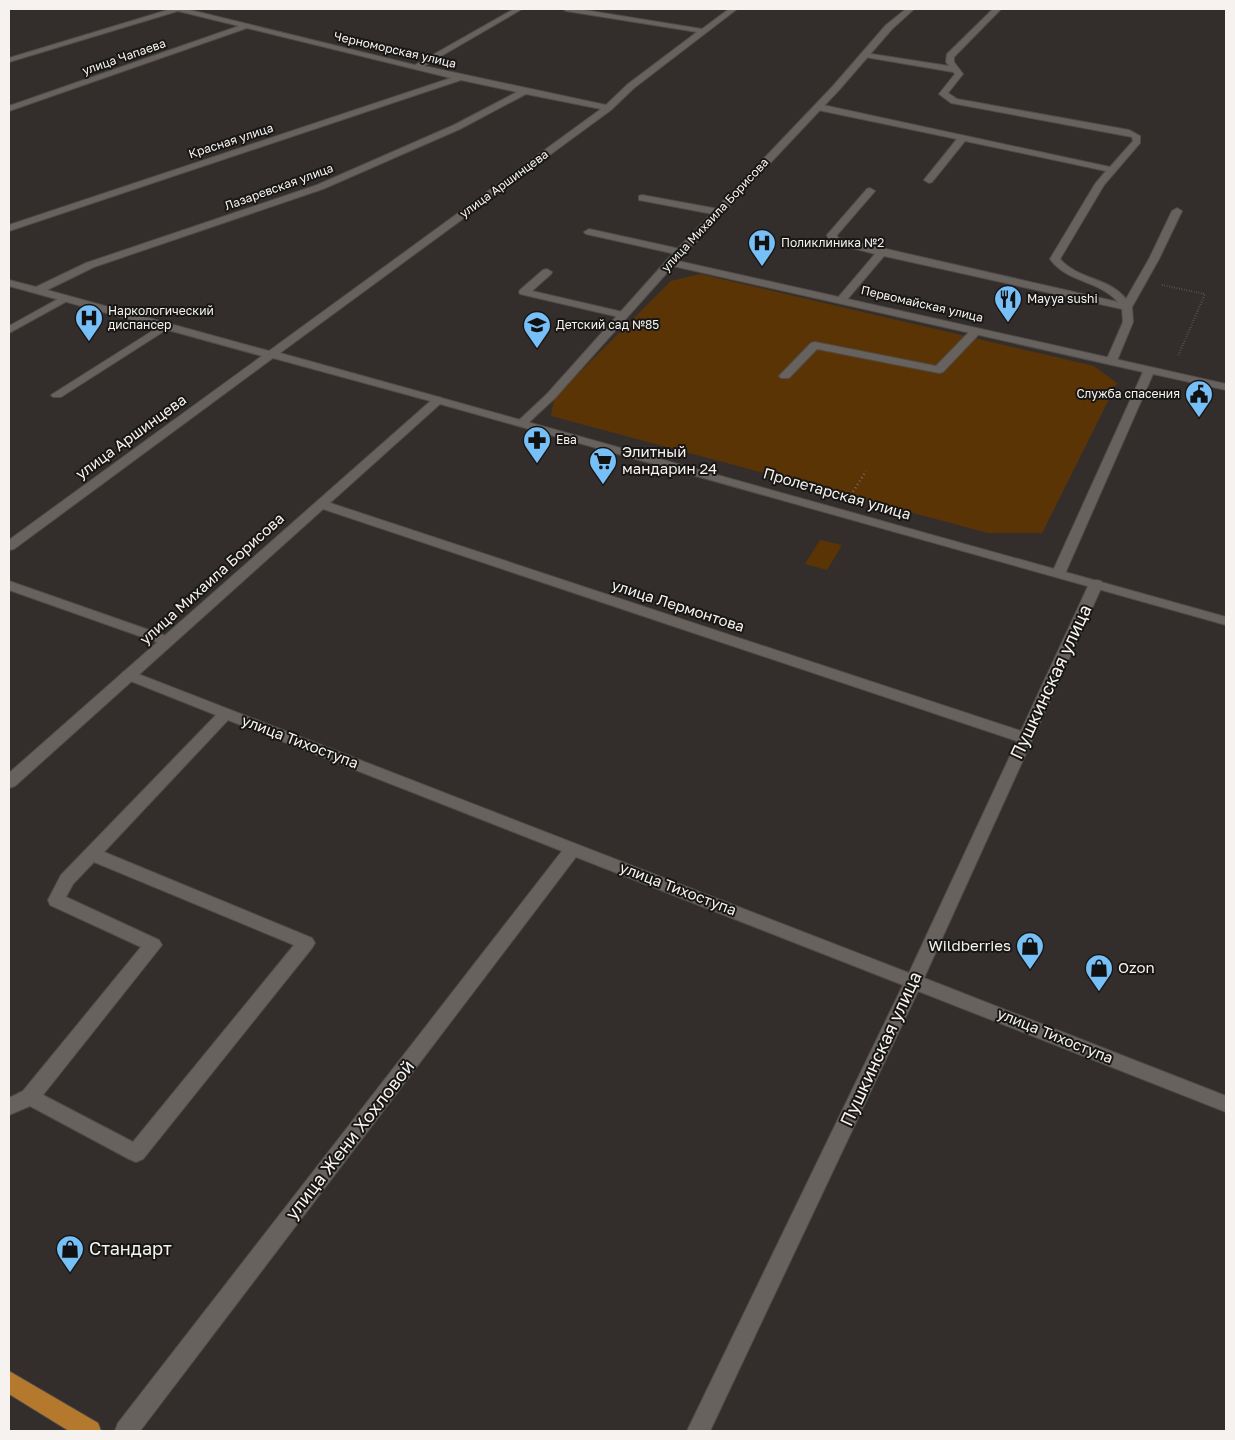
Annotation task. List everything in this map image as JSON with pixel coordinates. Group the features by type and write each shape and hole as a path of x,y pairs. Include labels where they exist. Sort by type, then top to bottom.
{"main road":[{"path":"9,1382 90,1431"}],"street":[{"name":"Черноморская улица","path":"178,9 415,68 523,92 608,108"},
{"path":"9,60 178,9"},
{"path":"415,68 519,9"},
{"path":"566,9 703,31"},
{"name":"улица Аршинцева","path":"9,546 608,108 631,86 733,9"},
{"name":"улица Михаила Борисова","path":"522,423 551,396 680,252 818,107 889,27 910,9"},
{"path":"997,9 950,56 950,62 959,74 943,94 954,102 1129,133 1136,136 1137,141 1100,184 1055,259 1060,266 1069,272 1107,287 1118,294 1128,307"},
{"name":"улица Чапаева","path":"9,109 247,26"},
{"path":"865,55 957,70"},
{"name":"Красная улица","path":"9,228 461,77"},
{"name":"Лазаревская улица","path":"37,291 90,265 320,187 457,127 523,92"},
{"path":"818,107 1113,170"},
{"path":"929,180 963,138"},
{"path":"870,191 832,235 833,240 1128,307"},
{"path":"642,198 718,212"},
{"path":"1112,361 1128,322 1128,307 1177,211"},
{"path":"589,232 680,252"},
{"path":"841,300 882,252"},
{"name":"Первомайская улица","path":"671,262 1226,387"},
{"path":"547,272 524,292 623,315"},
{"path":"9,283 438,400"},
{"path":"9,330 65,298"},
{"path":"57,395 165,326"},
{"path":"785,376 815,346 939,370 976,330"},
{"path":"1059,573 1150,370"},
{"name":"улица Михаила Борисова","path":"9,782 438,400"},
{"name":"Пролетарская улица","path":"438,400 1226,621"},
{"name":"улица Лермонтова","path":"321,504 1025,738"},
{"name":"Пушкинская улица","path":"698,1431 914,981 1096,584"},
{"path":"9,585 167,641"},
{"name":"улица Тихоступа","path":"128,676 1226,1104"},
{"path":"9,1107 30,1097 153,944 56,900 67,880 226,713"},
{"name":"улица Жени Хохловой","path":"126,1431 573,849"},
{"path":"30,1097 136,1153 306,943 92,854"}],"path":[{"path":"1142,281 1205,294 1175,363"},
{"path":"851,495 866,471"}],"shaded area":[{"path":"700,274 1094,366 1117,383 1042,533 988,533 551,416 554,398 671,281"},
{"path":"820,540 842,545 827,570 805,564"}],"place":[{"name":"Поликлиника №2","path":"762,267"},
{"name":"Mayya sushi","path":"1008,323"},
{"name":"Наркологический диспансер","path":"89,342"},
{"name":"Детский сад №85","path":"537,349"},
{"name":"Служба спасения","path":"1199,418"},
{"name":"Ева","path":"537,464"},
{"name":"Элитный мандарин 24","path":"603,485"},
{"name":"Wildberries","path":"1030,970"},
{"name":"Ozon","path":"1099,992"},
{"name":"Стандарт","path":"70,1273"}]}
